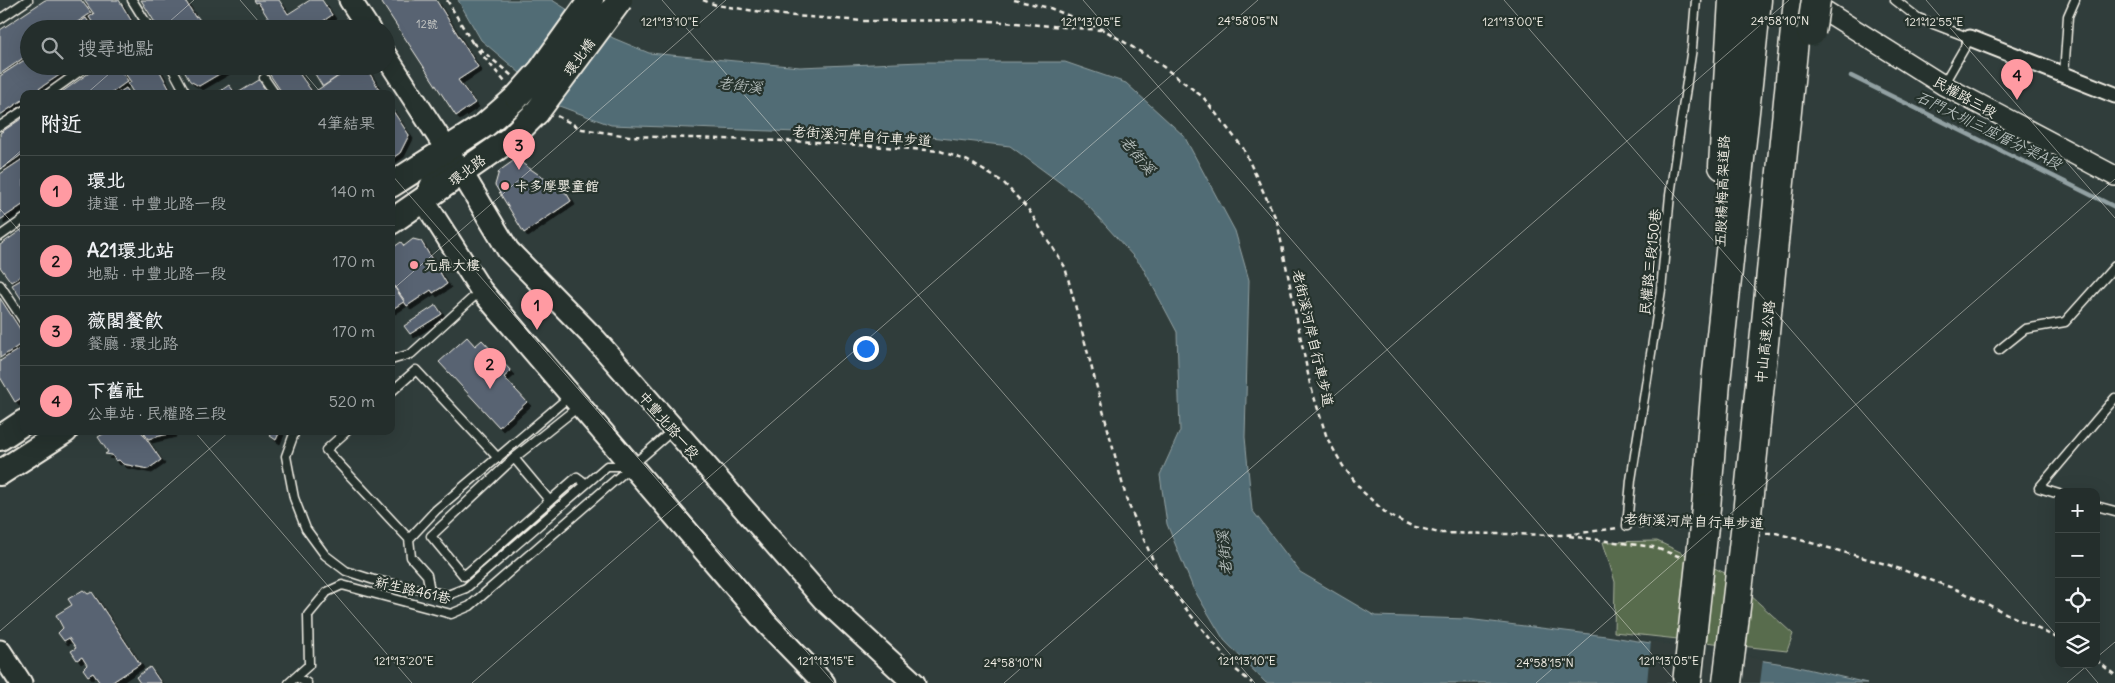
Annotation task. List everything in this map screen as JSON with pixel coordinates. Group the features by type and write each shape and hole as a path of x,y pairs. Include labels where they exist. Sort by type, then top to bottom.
{"highway":[{"name":"五股楊梅高架道路","path":"1716,382 1725,105 1733,0"},
{"path":"1687,683 1698,518 1716,382 1757,0"},
{"path":"1803,13 1816,0"},
{"name":"中山高速公路","path":"1727,683 1752,523 1771,285 1803,13"}],"main road":[{"path":"350,0 363,20"},
{"name":"環北橋","path":"516,89 542,70 591,0"},
{"name":"環北橋","path":"544,112 620,0"},
{"name":"中豐北路一段","path":"395,70 508,250 594,340 823,599 914,683"},
{"name":"環北路","path":"395,182 486,125 516,89"},
{"name":"環北路","path":"395,219 462,174 544,112"},
{"path":"447,150 424,201 481,290 629,466 767,624 824,683"},
{"path":"0,438 20,425"},
{"path":"0,473 59,435"},
{"path":"0,651 21,683"}],"street":[{"name":"民權路三段","path":"1803,13 1846,26 1943,85 2115,176"},
{"path":"1970,38 2115,95"}],"lane":[{"path":"0,19 28,0"},
{"path":"132,0 144,20"},
{"name":"民權路三段150巷","path":"1627,526 1631,480 1659,299 1670,195 1692,48 1696,0"},
{"path":"1895,0 1918,18 1970,38 1943,85"},
{"path":"2064,75 2068,16 2075,0"},
{"path":"54,90 74,75"},
{"path":"176,75 184,90"},
{"path":"264,78 272,90"},
{"path":"0,126 20,113"},
{"path":"0,236 20,222"},
{"path":"1999,350 2025,329 2064,322 2115,266"},
{"path":"0,285 20,315"},
{"path":"395,359 411,354 481,290"},
{"path":"395,388 416,370 498,458"},
{"path":"2055,493 2039,488 2115,398"},
{"path":"574,402 431,536 464,576 549,500 577,478 585,483"},
{"path":"409,539 436,510 498,458 574,402"},
{"name":"新生路461巷","path":"298,678 309,665 308,615 327,592 342,585 451,614 470,606 629,466 673,430"},
{"path":"294,435 286,456 294,498 306,529 324,555 346,570 374,580 448,595 466,588 585,483 607,466 629,466"},
{"path":"343,435 326,450 409,539 411,557 428,575 430,591"},
{"path":"514,458 549,500"},
{"path":"2100,507 2115,511"},
{"path":"290,683 298,678 307,683"}],"path":[{"path":"447,0 473,43 516,89"},
{"name":"老街溪河岸自行車步道","path":"703,0 716,5 782,15 863,21 978,20 1106,31"},
{"name":"老街溪河岸自行車步道","path":"1014,0 1050,8 1106,31 1157,62 1203,97 1243,148 1277,221 1310,384 1327,438 1343,466 1362,491 1388,515 1412,526 1439,532 1565,535 1698,518"},
{"path":"473,43 516,89"},
{"name":"老街溪河岸自行車步道","path":"544,112 582,129 629,136 817,142 940,151 968,161 1003,182 1028,209 1065,267 1127,501 1156,567 1189,613 1230,662 1252,683"},
{"name":"老街溪河岸自行車步道","path":"1752,523 1776,533 1889,565 1958,590 2055,637"},
{"path":"1767,537 1776,533"},
{"path":"1565,535 1653,547 1684,558"},
{"path":"2100,663 2115,675"}],"green space":[{"path":"1657,541 1727,574 1793,634 1787,651 1614,632 1615,582 1603,542"}],"water":[{"name":"老街溪","path":"458,0 552,0 613,38 649,53 800,67 921,62 1065,62 1126,83 1184,136 1235,231 1249,280 1245,437 1252,510 1300,572 1375,616 1467,619 1606,636 1790,665 1867,683 1266,683 1224,640 1193,588 1167,524 1160,475 1180,431 1177,332 1142,266 1081,198 1010,146 931,137 611,125 559,106 481,40"}],"pier":[{"path":"1651,641 1763,659 1760,683 1647,683"}],"building":[{"path":"45,0 81,0 91,13 80,20 20,20 20,60 0,74 0,30"},
{"path":"84,0 119,0 131,20 91,20 89,17 94,14"},
{"path":"141,0 185,0 195,17 197,16 200,20 153,20"},
{"path":"254,0 279,0 288,14 310,0 322,0 332,15 325,20 269,20 258,2 256,3"},
{"path":"380,0 436,0 478,67 458,80 475,103 456,116 395,23 395,20 393,20"},
{"path":"20,63 20,75 60,75 37,90 20,90 20,102 0,115 0,76"},
{"path":"86,75 124,75 128,81 116,90 65,90"},
{"path":"126,75 162,75 170,90 132,90 128,84 131,82"},
{"path":"186,75 218,75 199,86 190,81"},
{"path":"270,75 300,75 311,90 280,90"},
{"path":"316,75 340,75 323,87"},
{"path":"340,75 370,75 380,90 317,90"},
{"path":"259,80 265,90 243,90"},
{"path":"229,85 233,90 222,90"},
{"path":"395,114 409,135 400,153 395,156"},
{"path":"20,120 20,156 0,170 0,133"},
{"path":"516,159 567,194 571,201 524,233 495,185 499,171"},
{"path":"20,161 20,207 0,220 0,174"},
{"path":"20,231 20,276 11,282 0,267 0,245"},
{"name":"元鼎大樓","path":"413,239 421,241 447,284 433,293 431,290 407,306 395,288 395,246 401,242 404,246"},
{"path":"20,280 20,297 12,285"},
{"path":"395,287 405,301 395,307"},
{"path":"0,298 20,329 20,345 0,358"},
{"path":"436,305 442,314 410,334 404,326"},
{"path":"467,337 475,346 482,340 511,371 504,377 527,402 499,427 439,362"},
{"path":"20,348 20,399 15,402 0,377 0,361"},
{"path":"101,435 144,435 161,460 148,469 123,464 119,460 116,461 112,455 105,454 108,452 98,437"},
{"path":"146,435 164,435 148,439"},
{"path":"270,435 278,435 276,440"},
{"path":"83,590 88,594 92,592 140,664 111,683 100,683 93,673 88,676 83,669 87,665 82,657 77,660 71,651 76,648 69,638 64,641 58,633 63,628 56,615 72,605 68,599"},
{"path":"150,667 161,683 140,683 136,677"}],"waterway":[{"name":"石門大圳三座厝分渠A段","path":"1851,76 2115,207"}],"place":[{"name":"下舊社","path":"2017,100"},
{"name":"薇閣餐飲","path":"519,170"},
{"name":"卡多摩嬰童館","path":"505,186"},
{"name":"元鼎大樓","path":"414,265"},
{"name":"環北","path":"537,330"},
{"name":"A21環北站","path":"490,389"}]}
